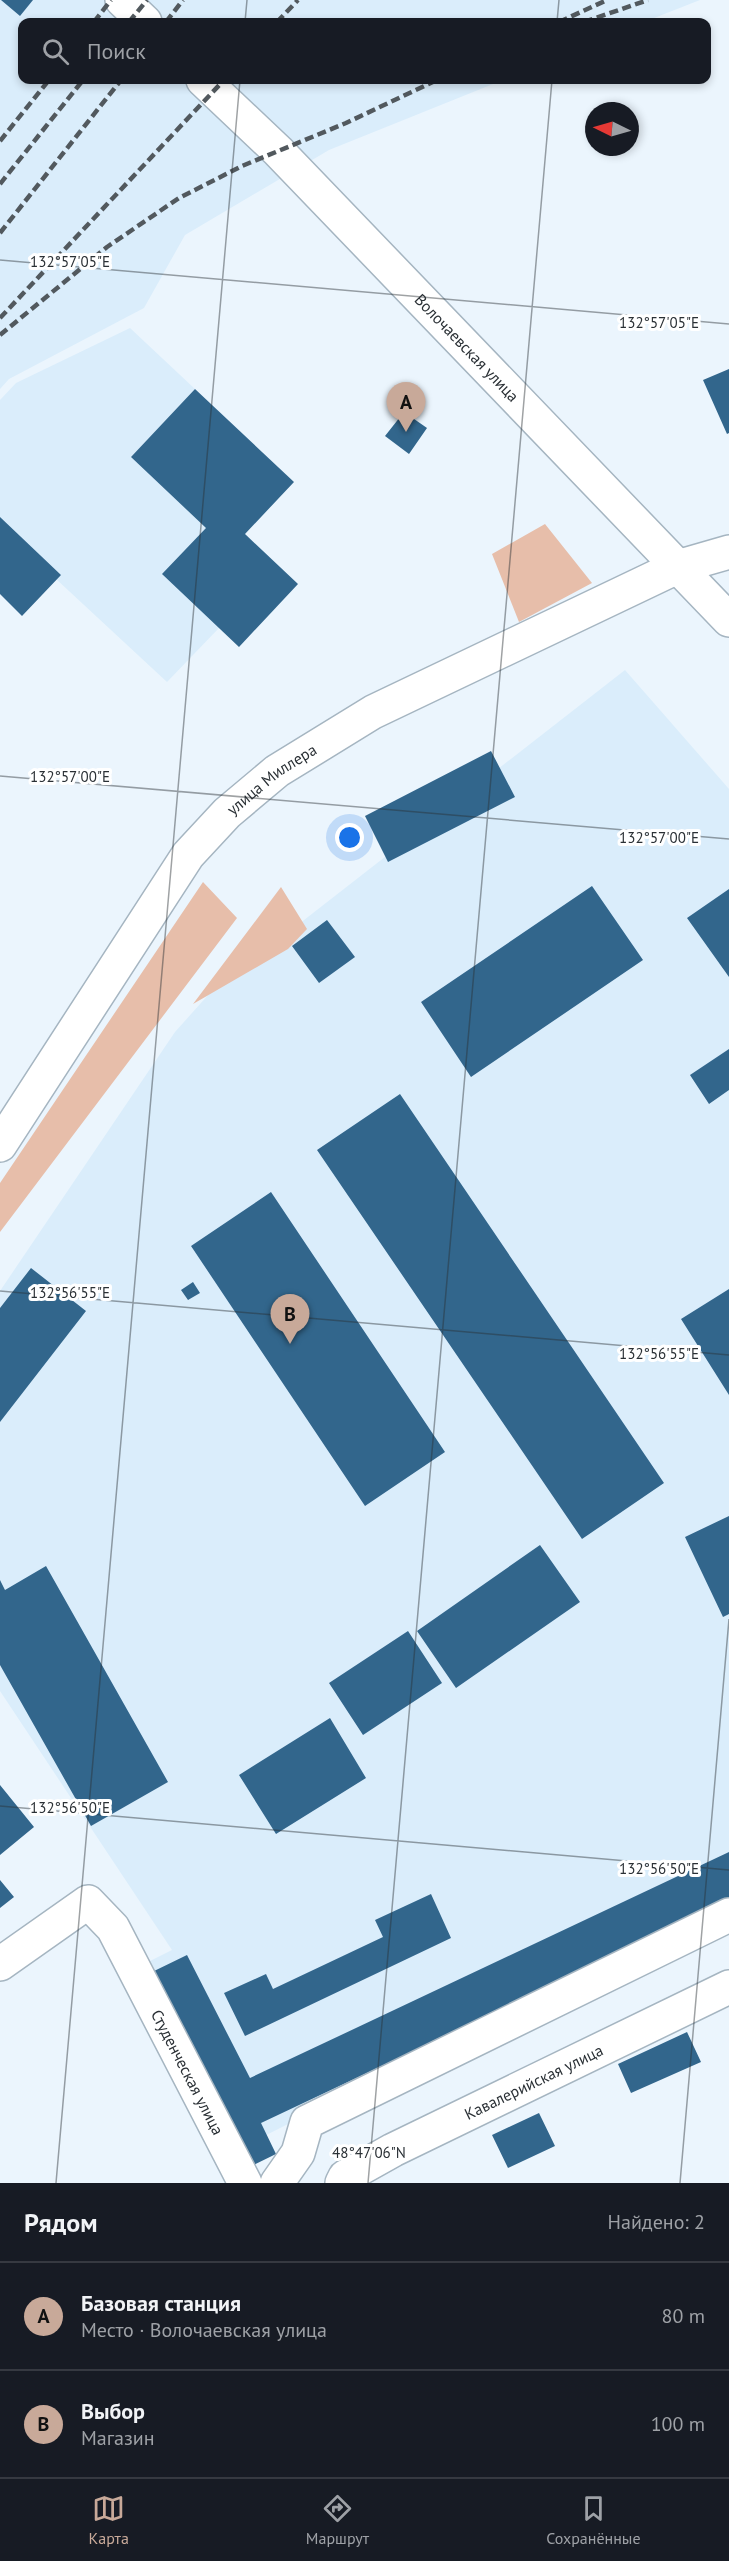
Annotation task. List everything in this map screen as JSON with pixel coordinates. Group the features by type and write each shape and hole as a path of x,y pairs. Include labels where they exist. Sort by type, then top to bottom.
{"main road":[{"path":"122,0 141,18"},
{"name":"Волочаевская улица","path":"207,84 286,159 729,620"},
{"name":"улица Миллера","path":"0,1145 188,855 227,813 277,771 373,712 677,567 729,552"},
{"name":"Студенческая улица","path":"0,1964 88,1902 113,1928 132,1961 245,2183"},
{"path":"277,2183 298,2152 307,2122 729,1916"},
{"name":"Кавалерийская улица","path":"342,2183 345,2177 393,2150 729,1987"}],"shaded area":[{"path":"0,0 700,0 654,18 18,18 18,84 493,84 329,150 185,235 144,308 9,379 0,389"},
{"path":"130,328 195,389 131,457 206,528 219,628 167,682 0,527 0,400 16,383"},
{"path":"545,524 592,583 519,622 492,554"},
{"path":"625,670 729,789 729,1900 229,2154 134,1969 172,1950 0,1691 0,1291 175,1032 209,994"},
{"path":"203,882 237,918 0,1232 0,1183"},
{"path":"281,887 307,929 288,949 193,1004"}],"building":[{"path":"1,0 33,0 20,16"},
{"path":"729,369 729,433 727,434 703,380"},
{"path":"195,389 294,482 245,534 298,584 239,647 162,574 206,528 131,457"},
{"path":"404,412 427,428 409,454 385,436"},
{"path":"0,517 61,575 22,616 0,594"},
{"path":"491,751 515,797 388,862 365,816"},
{"path":"592,886 643,960 471,1077 421,1002"},
{"path":"729,889 729,977 687,918"},
{"path":"327,920 355,957 319,983 292,946"},
{"path":"729,1049 729,1090 709,1104 690,1075"},
{"path":"400,1094 664,1483 582,1539 317,1150"},
{"path":"271,1192 445,1452 365,1506 191,1246"},
{"path":"31,1268 86,1311 0,1422 0,1308"},
{"path":"193,1282 200,1293 188,1300 181,1290"},
{"path":"729,1289 729,1395 681,1319"},
{"path":"729,1516 729,1614 723,1617 685,1537"},
{"path":"540,1545 580,1602 456,1688 417,1631"},
{"path":"46,1566 168,1782 91,1826 0,1665 0,1580 5,1590"},
{"path":"408,1631 442,1683 363,1735 329,1683"},
{"path":"330,1718 366,1778 276,1834 239,1775"},
{"path":"0,1785 34,1827 0,1855"},
{"path":"729,1852 729,1902 261,2123 276,2154 245,2169 150,1973 187,1955 250,2078"},
{"path":"0,1880 14,1897 0,1908"},
{"path":"431,1894 451,1938 245,2036 224,1993 266,1974 273,1989 383,1937 375,1920"},
{"path":"687,2032 701,2062 631,2093 618,2064"},
{"path":"539,2113 555,2146 508,2168 492,2135"}],"railway":[{"path":"97,18 111,0"},
{"path":"132,18 147,0"},
{"path":"169,18 183,0"},
{"path":"281,18 298,0"},
{"path":"568,18 607,0"},
{"path":"596,18 648,0"},
{"path":"0,141 46,84"},
{"path":"0,184 80,84"},
{"path":"0,233 118,84"},
{"path":"0,318 220,84"},
{"path":"0,335 107,247 179,198 242,166 346,123 429,84"}],"place":[{"name":"Базовая станция","path":"406,432"},
{"name":"Выбор","path":"290,1344"}]}
